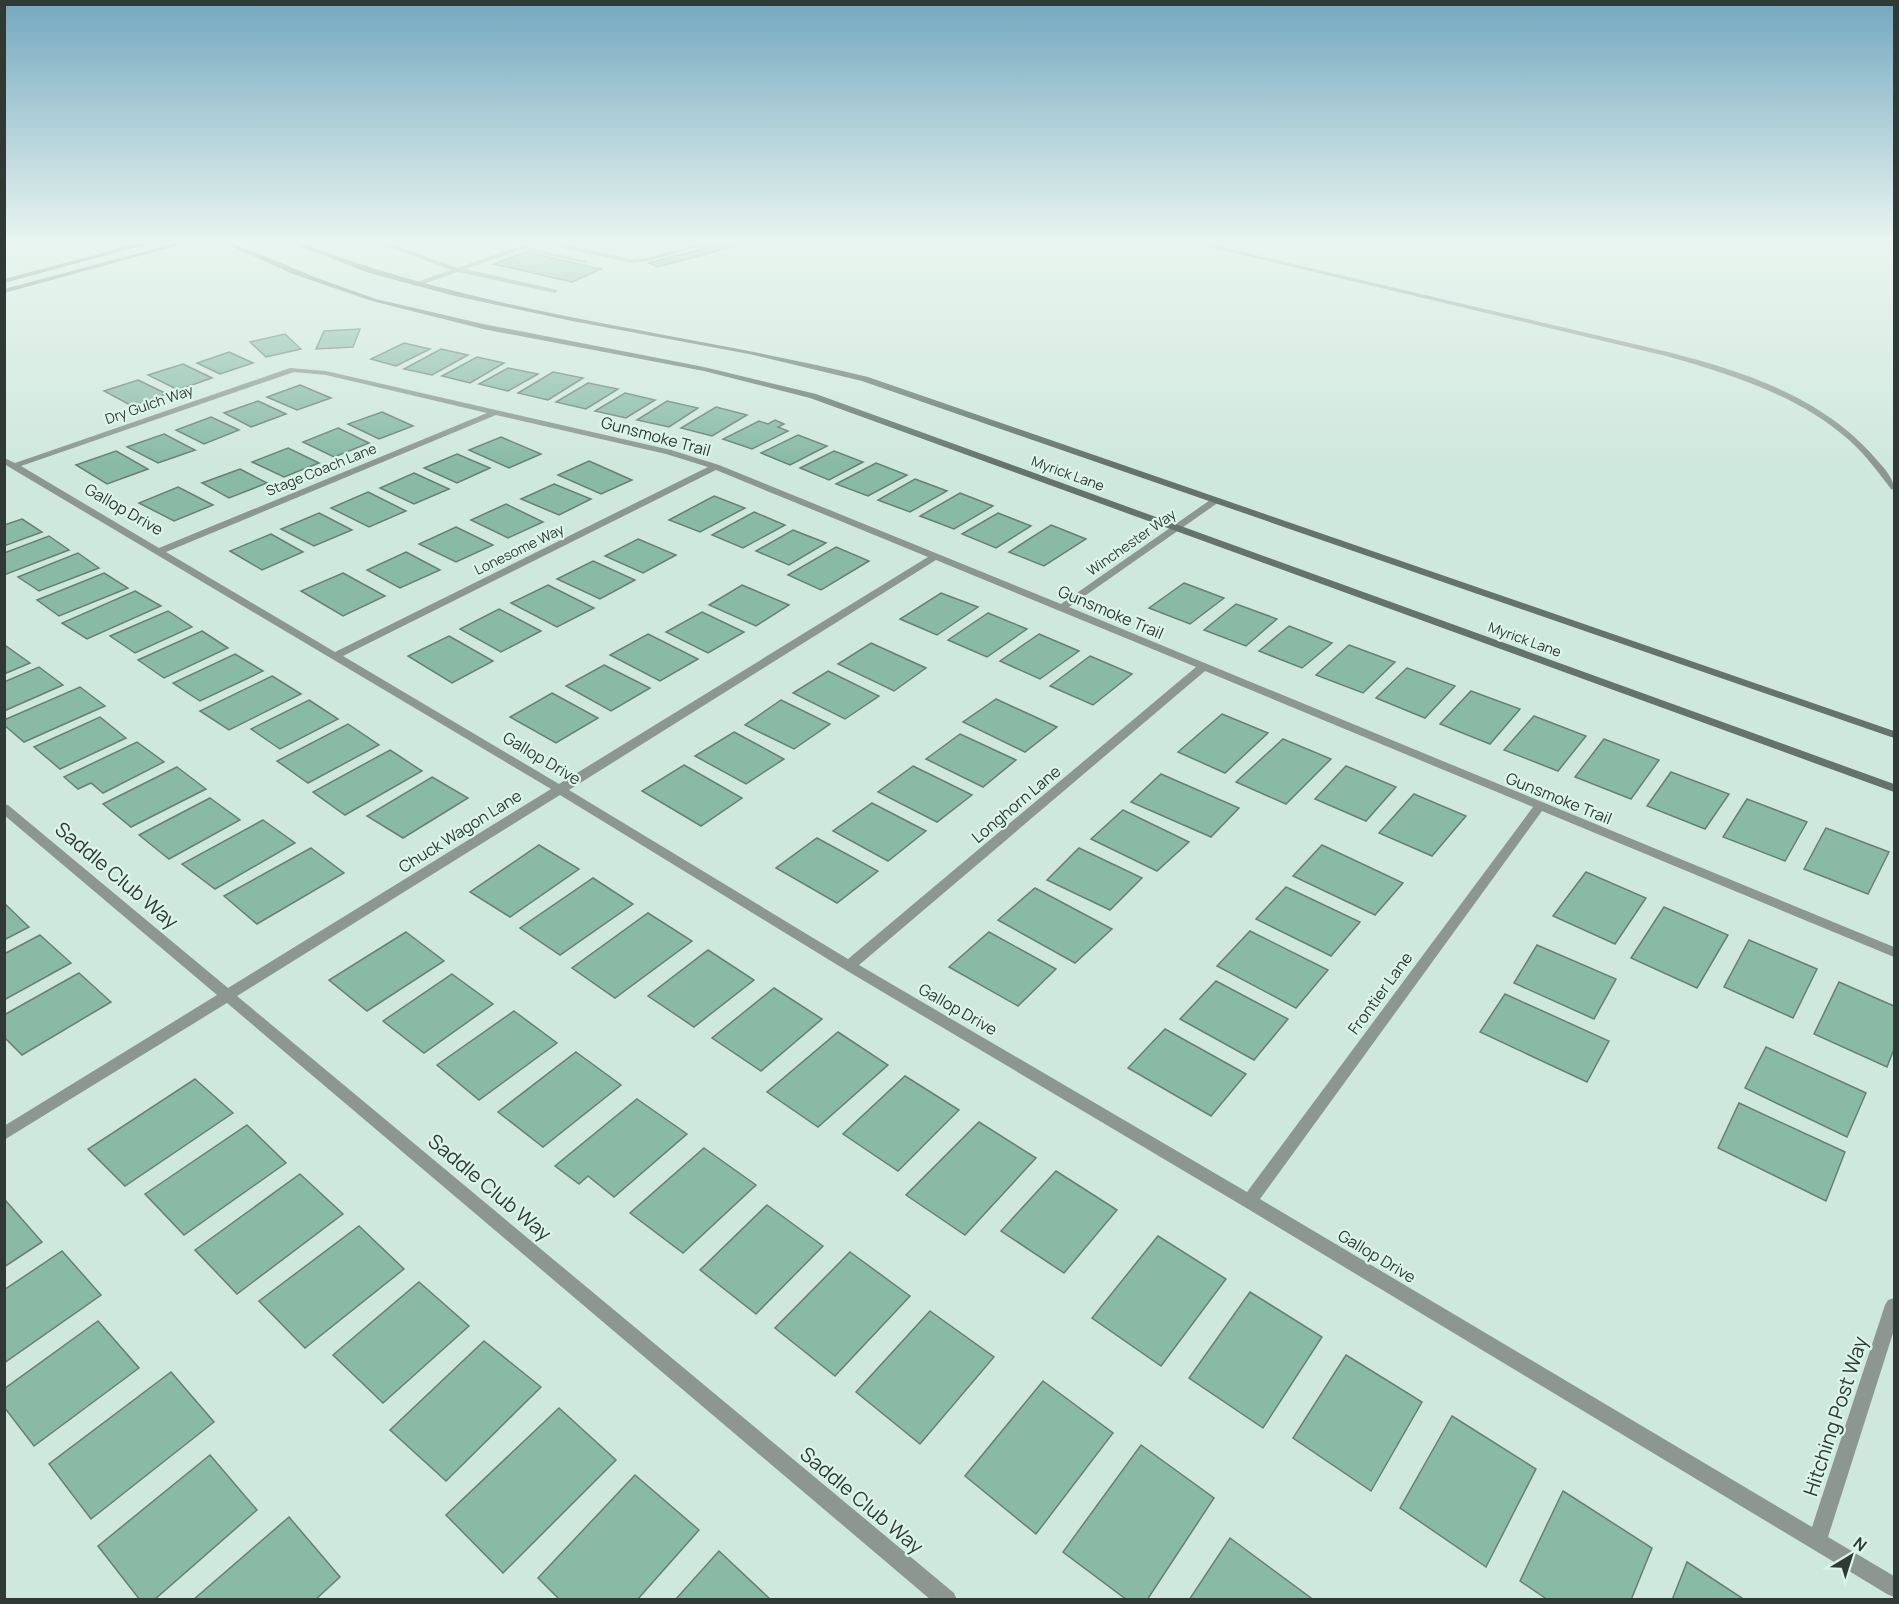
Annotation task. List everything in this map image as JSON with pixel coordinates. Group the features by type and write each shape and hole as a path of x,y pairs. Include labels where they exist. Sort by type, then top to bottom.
{"street":[{"name":"Myrick Lane","path":"432,314 765,383 813,396 1894,788"},
{"name":"Myrick Lane","path":"550,314 789,360 865,379 1894,735"},
{"path":"1495,314 1656,352 1720,370 1785,397 1836,427 1863,449 1894,487"},
{"name":"Gunsmoke Trail","path":"293,370 326,373 668,452 716,467 1894,952"},
{"name":"Dry Gulch Way","path":"9,463 293,370"},
{"name":"Stage Coach Lane","path":"160,551 493,413"},
{"name":"Gallop Drive","path":"9,463 560,789 849,966 1249,1201 1894,1587"},
{"name":"Lonesome Way","path":"335,656 716,467"},
{"name":"Winchester Way","path":"1062,608 1216,500"},
{"name":"Chuck Wagon Lane","path":"4,1134 934,557"},
{"name":"Longhorn Lane","path":"849,966 1203,667"},
{"name":"Frontier Lane","path":"1249,1201 1539,807"},
{"name":"Saddle Club Way","path":"4,808 947,1599"},
{"name":"Hitching Post Way","path":"1817,1541 1894,1305"}],"building":[{"path":"360,329 353,347 316,349 324,331"},
{"path":"285,334 301,349 266,357 250,342"},
{"path":"404,343 430,349 396,366 371,359"},
{"path":"441,349 468,355 432,375 404,369"},
{"path":"229,352 253,363 220,374 197,363"},
{"path":"477,357 504,363 470,383 442,376"},
{"path":"183,364 212,378 178,390 148,375"},
{"path":"508,368 538,374 508,391 479,384"},
{"path":"553,372 583,378 548,400 518,393"},
{"path":"138,380 167,394 132,406 104,391"},
{"path":"588,383 618,389 586,409 556,402"},
{"path":"300,385 331,398 297,410 267,397"},
{"path":"625,393 655,400 626,418 595,411"},
{"path":"258,401 286,414 251,427 224,413"},
{"path":"667,401 698,408 669,427 637,420"},
{"path":"716,407 747,415 712,436 681,428"},
{"path":"382,412 413,426 379,439 348,424"},
{"path":"211,417 239,430 204,444 176,430"},
{"path":"775,420 784,424 778,427 788,431 752,449 723,439 759,421 768,424"},
{"path":"338,428 369,443 334,457 303,442"},
{"path":"164,434 195,450 158,463 127,447"},
{"path":"798,435 827,446 790,465 761,453"},
{"path":"501,437 541,454 509,468 469,450"},
{"path":"288,448 319,463 284,477 252,462"},
{"path":"116,451 148,469 107,484 76,465"},
{"path":"834,451 863,462 829,480 800,468"},
{"path":"457,454 490,468 457,483 424,468"},
{"path":"589,461 632,480 601,494 558,475"},
{"path":"876,463 907,475 868,496 836,484"},
{"path":"240,469 267,483 229,498 202,483"},
{"path":"414,473 449,489 414,504 380,488"},
{"path":"915,479 947,491 910,512 878,500"},
{"path":"554,484 591,499 559,515 521,499"},
{"path":"178,487 213,505 174,521 139,503"},
{"path":"368,492 406,511 369,527 331,508"},
{"path":"960,493 993,506 954,529 920,516"},
{"path":"714,496 745,508 700,532 669,520"},
{"path":"506,504 543,522 508,538 471,520"},
{"path":"754,512 785,525 743,548 712,535"},
{"path":"319,513 352,530 314,546 281,529"},
{"path":"998,513 1031,526 996,548 962,534"},
{"path":"22,519 42,532 4,546 4,525"},
{"path":"1051,525 1086,539 1044,566 1009,552"},
{"path":"456,527 493,545 456,562 419,544"},
{"path":"793,530 826,543 789,565 756,551"},
{"path":"271,534 303,552 262,570 230,551"},
{"path":"49,536 69,550 4,575 4,553"},
{"path":"638,539 676,555 643,573 605,556"},
{"path":"836,547 869,561 821,590 788,575"},
{"path":"406,552 440,570 400,588 367,570"},
{"path":"78,553 99,568 39,591 18,577"},
{"path":"593,561 635,580 600,599 557,579"},
{"path":"104,573 128,588 59,616 37,600"},
{"path":"343,573 385,596 343,616 301,591"},
{"path":"1184,583 1224,598 1190,624 1149,608"},
{"path":"548,585 594,608 557,627 511,603"},
{"path":"742,585 789,605 756,626 709,605"},
{"path":"135,591 161,606 87,639 62,623"},
{"path":"941,593 978,607 937,635 900,619"},
{"path":"1236,604 1277,619 1246,646 1204,630"},
{"path":"499,609 541,631 501,652 460,629"},
{"path":"168,611 192,627 135,653 110,636"},
{"path":"702,612 744,632 708,653 666,632"},
{"path":"988,613 1027,629 987,657 948,640"},
{"path":"1289,626 1332,643 1302,668 1259,651"},
{"path":"202,631 228,648 164,678 138,660"},
{"path":"648,634 698,659 660,681 610,655"},
{"path":"1039,634 1079,651 1040,679 1000,661"},
{"path":"449,636 493,661 452,683 408,656"},
{"path":"871,643 926,668 894,691 838,664"},
{"path":"1349,645 1395,662 1363,693 1316,675"},
{"path":"4,646 6,646 30,663 4,674"},
{"path":"235,654 263,671 200,701 173,683"},
{"path":"1090,656 1132,674 1093,705 1050,686"},
{"path":"604,665 650,688 611,711 566,686"},
{"path":"39,667 63,685 4,711 4,682"},
{"path":"1407,668 1455,686 1425,718 1376,698"},
{"path":"828,671 879,696 845,719 793,693"},
{"path":"272,676 301,694 229,730 200,711"},
{"path":"80,687 105,706 24,742 4,725 4,720"},
{"path":"1471,691 1520,709 1490,744 1440,724"},
{"path":"552,693 598,718 556,743 510,717"},
{"path":"996,699 1057,727 1025,752 963,722"},
{"path":"309,700 338,719 280,749 251,729"},
{"path":"781,700 830,724 794,749 745,725"},
{"path":"1222,714 1268,733 1225,773 1178,752"},
{"path":"1534,716 1586,736 1558,771 1504,750"},
{"path":"100,717 126,738 60,769 34,747"},
{"path":"348,724 379,745 308,783 277,761"},
{"path":"734,732 784,759 746,784 695,756"},
{"path":"960,734 1016,760 983,787 926,759"},
{"path":"1283,739 1331,759 1286,804 1236,782"},
{"path":"1604,739 1659,760 1631,799 1575,777"},
{"path":"137,742 164,762 103,793 91,783 78,789 64,777"},
{"path":"390,750 422,771 345,815 313,792"},
{"path":"684,765 742,798 701,826 642,791"},
{"path":"913,766 972,795 937,822 878,792"},
{"path":"1346,766 1396,787 1366,821 1315,799"},
{"path":"177,767 206,789 131,827 103,804"},
{"path":"1671,772 1729,794 1705,829 1647,806"},
{"path":"1161,774 1239,808 1211,837 1131,802"},
{"path":"432,777 468,798 403,838 367,816"},
{"path":"1414,794 1466,816 1432,856 1379,833"},
{"path":"210,798 240,820 169,859 139,835"},
{"path":"1747,799 1807,822 1785,861 1723,837"},
{"path":"872,803 926,831 888,861 833,831"},
{"path":"1123,810 1189,842 1157,871 1091,839"},
{"path":"263,820 295,843 215,889 182,864"},
{"path":"1826,828 1889,852 1868,894 1804,869"},
{"path":"817,838 878,871 837,903 776,868"},
{"path":"539,845 579,869 510,917 470,892"},
{"path":"1322,845 1403,883 1375,915 1293,876"},
{"path":"311,848 344,873 257,924 224,896"},
{"path":"1079,848 1142,878 1110,910 1047,880"},
{"path":"1586,872 1646,898 1615,944 1553,916"},
{"path":"593,878 633,904 560,955 520,928"},
{"path":"1286,887 1360,922 1331,956 1256,919"},
{"path":"1035,888 1112,929 1075,963 998,920"},
{"path":"4,903 29,927 4,940"},
{"path":"1664,907 1728,935 1697,988 1631,958"},
{"path":"648,913 692,941 615,998 572,968"},
{"path":"1250,931 1328,970 1296,1008 1217,966"},
{"path":"406,932 444,961 367,1011 329,980"},
{"path":"989,932 1056,969 1018,1006 949,967"},
{"path":"40,935 71,963 4,1000 4,954"},
{"path":"1749,940 1817,969 1793,1018 1724,987"},
{"path":"1537,945 1616,979 1594,1019 1514,983"},
{"path":"708,950 754,980 694,1027 648,996"},
{"path":"79,973 111,1002 22,1055 4,1037 4,1015"},
{"path":"452,974 493,1004 424,1053 383,1021"},
{"path":"1216,981 1288,1019 1254,1060 1180,1019"},
{"path":"1839,982 1894,1006 1894,1049 1887,1067 1814,1034"},
{"path":"774,988 822,1019 761,1071 712,1038"},
{"path":"1505,994 1609,1041 1587,1082 1480,1032"},
{"path":"514,1011 557,1043 479,1100 437,1065"},
{"path":"1165,1029 1246,1074 1211,1116 1128,1068"},
{"path":"838,1032 888,1065 818,1127 767,1092"},
{"path":"1766,1047 1866,1093 1847,1137 1745,1088"},
{"path":"576,1052 621,1085 543,1147 498,1112"},
{"path":"905,1076 959,1110 898,1171 843,1134"},
{"path":"195,1079 233,1113 125,1186 88,1149"},
{"path":"637,1099 687,1134 614,1197 588,1176 579,1184 555,1166"},
{"path":"1739,1103 1845,1152 1826,1201 1718,1148"},
{"path":"979,1122 1036,1158 965,1235 906,1195"},
{"path":"247,1125 286,1163 184,1235 145,1194"},
{"path":"704,1148 756,1185 683,1253 630,1213"},
{"path":"1056,1171 1117,1210 1064,1273 1001,1231"},
{"path":"300,1174 343,1214 237,1294 195,1250"},
{"path":"6,1201 42,1242 4,1267 4,1202"},
{"path":"767,1205 823,1246 756,1314 700,1270"},
{"path":"359,1226 404,1269 305,1348 259,1301"},
{"path":"1158,1236 1226,1279 1161,1366 1092,1318"},
{"path":"62,1251 101,1295 4,1363 4,1290"},
{"path":"850,1252 910,1296 835,1376 775,1328"},
{"path":"419,1282 469,1326 383,1403 333,1355"},
{"path":"1250,1292 1322,1337 1263,1428 1189,1378"},
{"path":"930,1311 994,1357 920,1444 856,1392"},
{"path":"98,1321 139,1368 34,1446 4,1407 4,1389"},
{"path":"484,1341 541,1387 446,1481 390,1430"},
{"path":"1346,1355 1422,1402 1371,1491 1293,1438"},
{"path":"171,1372 214,1422 91,1519 49,1464"},
{"path":"1043,1381 1113,1433 1036,1534 965,1476"},
{"path":"559,1408 616,1460 503,1573 446,1515"},
{"path":"1452,1416 1536,1469 1486,1567 1400,1508"},
{"path":"1141,1445 1214,1498 1147,1600 1127,1600 1063,1552"},
{"path":"210,1455 257,1510 154,1600 140,1600 98,1546"},
{"path":"635,1475 699,1530 637,1600 560,1600 538,1578"},
{"path":"1563,1491 1652,1548 1631,1600 1548,1600 1520,1581"},
{"path":"289,1517 340,1577 315,1600 193,1600"},
{"path":"1230,1538 1311,1598 1310,1600 1189,1600"},
{"path":"719,1551 771,1600 675,1600"},
{"path":"1687,1562 1745,1600 1672,1600"}]}
